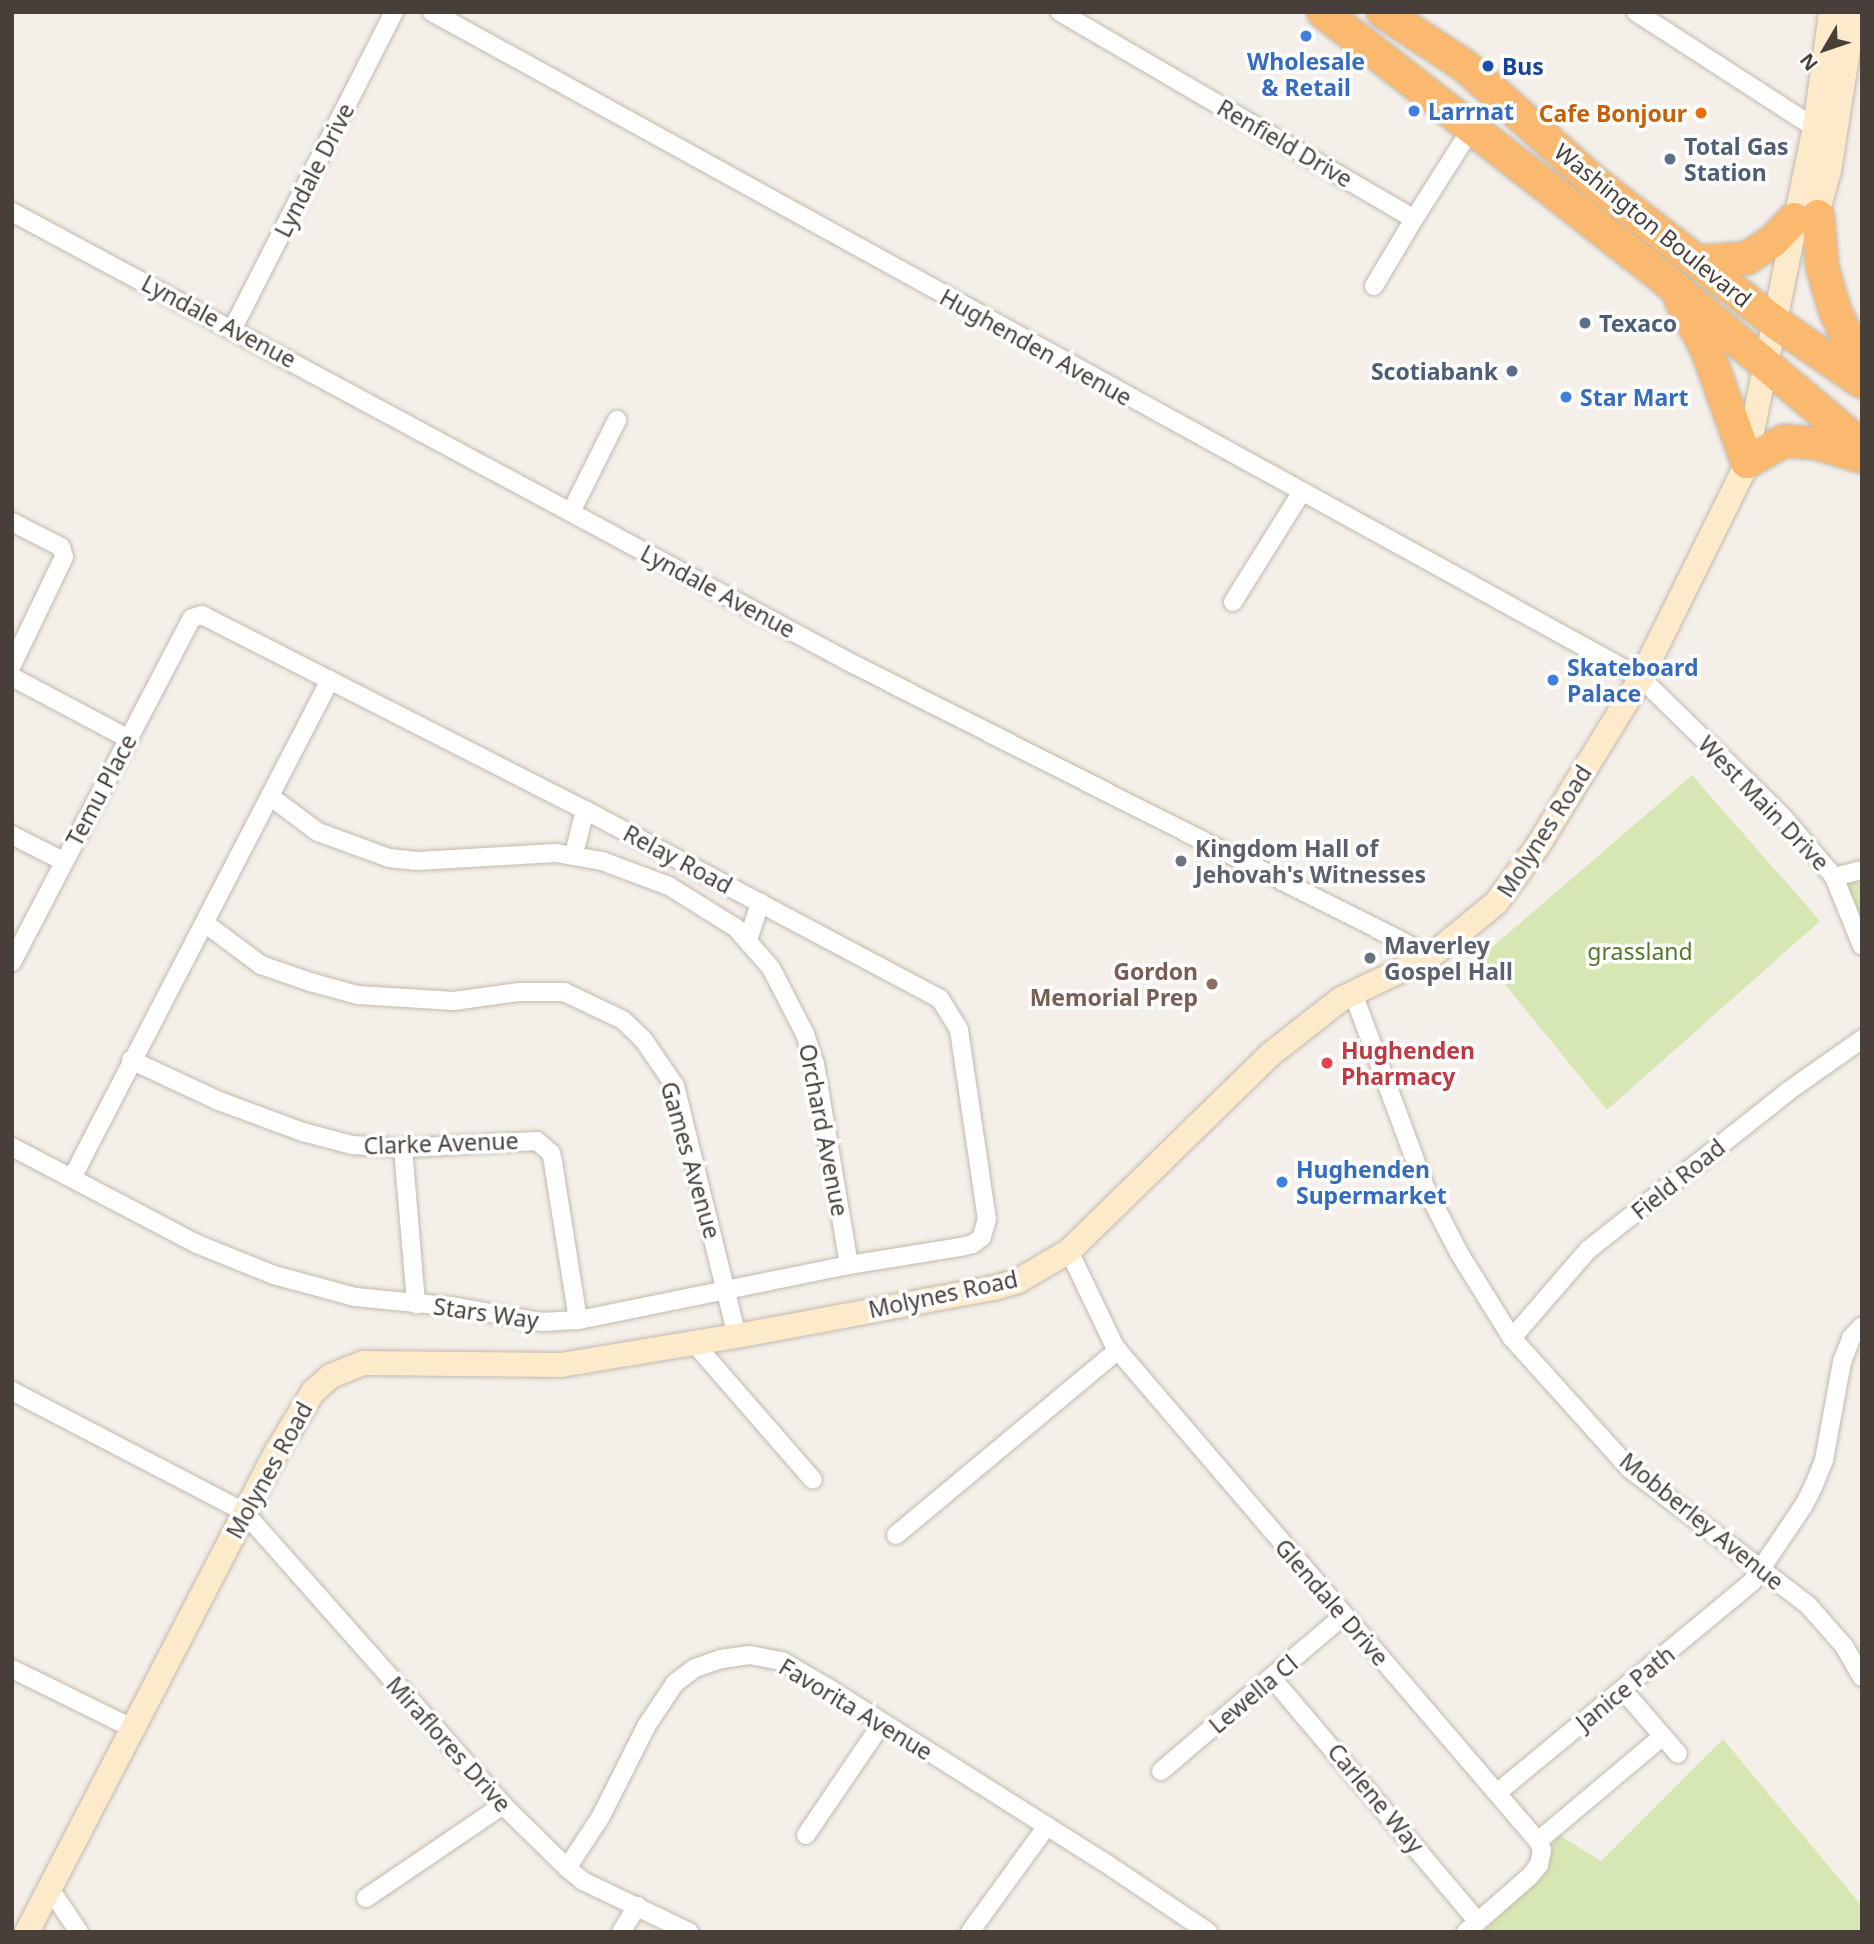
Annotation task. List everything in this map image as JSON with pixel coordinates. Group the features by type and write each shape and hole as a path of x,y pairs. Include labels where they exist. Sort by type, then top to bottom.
{"highway":[{"name":"Washington Boulevard","path":"1323,12 1668,282 1862,446"},
{"name":"Washington Boulevard","path":"1383,12 1465,66 1593,181 1776,323 1862,382"},
{"path":"1698,262 1747,258 1806,217 1836,313 1862,368"},
{"path":"1668,282 1707,350 1747,462 1784,442 1800,441 1862,457"}],"main road":[{"name":"Molynes Road","path":"27,1932 244,1511 313,1392 343,1369 364,1363 561,1365 737,1336 994,1288 1018,1281 1069,1251 1271,1054 1353,993 1431,956 1496,903 1537,847 1641,678 1747,462 1776,323 1806,217 1831,12"},
{"name":"Molynes Road","path":"1806,217 1829,171 1854,12"}],"street":[{"name":"Lyndale Drive","path":"233,328 394,12"},
{"name":"Hughenden Avenue","path":"432,12 1641,678"},
{"name":"Renfield Drive","path":"1060,12 1415,219"},
{"path":"1636,12 1815,128"},
{"path":"1374,286 1473,127"},
{"name":"Lyndale Avenue","path":"12,212 233,328 853,664 1431,956"},
{"path":"571,512 617,420"},
{"path":"1233,602 1301,493"},
{"path":"12,522 61,547 64,552 12,665"},
{"name":"Relay Road","path":"192,618 202,615 585,810 932,993 947,1006 960,1030 987,1219 982,1237"},
{"name":"Temu Place","path":"12,962 192,618"},
{"path":"12,677 129,738"},
{"name":"West Main Drive","path":"1641,678 1783,817 1834,877 1862,946"},
{"path":"72,1178 131,1060 206,924 330,680"},
{"name":"Orchard Avenue","path":"271,797 318,832 389,858 417,861 502,854 574,854 626,868 669,886 717,914 761,954 795,1010 815,1064 849,1265"},
{"path":"574,854 585,810"},
{"path":"12,835 63,861"},
{"path":"1834,877 1862,870"},
{"path":"748,940 760,902"},
{"name":"Games Avenue","path":"206,924 261,965 358,995 454,1001 519,992 564,992 623,1020 643,1039 675,1086 737,1336"},
{"name":"Mobberley Avenue","path":"1353,993 1426,1189 1459,1253 1512,1338 1630,1469 1663,1491 1755,1575 1808,1605 1843,1646 1862,1676"},
{"name":"Field Road","path":"1512,1338 1588,1250 1787,1092 1862,1039"},
{"name":"Clarke Avenue","path":"131,1060 219,1101 303,1132 352,1146 402,1148 525,1140 544,1145 553,1162 578,1321"},
{"name":"Stars Way","path":"12,1147 197,1244 243,1264 306,1285 355,1297 457,1307 541,1322 578,1321 849,1265 960,1247 982,1237"},
{"path":"402,1148 416,1304"},
{"name":"Glendale Drive","path":"1069,1251 1118,1350 1343,1616 1538,1840"},
{"name":"Janice Path","path":"1497,1793 1623,1690 1755,1575 1804,1505 1814,1485 1824,1460 1842,1362 1851,1338 1862,1326"},
{"path":"694,1343 813,1480"},
{"path":"897,1535 1118,1350"},
{"path":"12,1391 244,1511"},
{"name":"Miraflores Drive","path":"244,1511 503,1805 567,1868 583,1881 689,1932"},
{"name":"Lewella Cl","path":"1161,1771 1343,1616"},
{"name":"Favorita Avenue","path":"567,1868 600,1818 647,1725 675,1683 695,1668 720,1659 750,1655 782,1661 1047,1826 1207,1932"},
{"path":"12,1669 132,1728"},
{"name":"Carlene Way","path":"1272,1678 1471,1926"},
{"path":"1623,1690 1678,1754"},
{"path":"806,1835 882,1723"},
{"path":"1471,1926 1529,1877 1539,1865 1542,1850 1538,1840 1663,1736"},
{"path":"366,1898 503,1805"},
{"path":"970,1932 1047,1826"},
{"path":"50,1889 79,1932"},
{"path":"621,1932 638,1906"}],"green space":[{"name":"grassland","path":"1692,775 1820,921 1607,1110 1482,956"},
{"path":"1862,870 1862,946 1834,877"},
{"path":"1723,1739 1862,1906 1862,1932 1483,1932 1546,1872 1550,1847 1559,1835 1601,1861"}],"place":[{"name":"Wholesale & Retail","path":"1306,36"},
{"name":"Bus","path":"1488,66"},
{"name":"Larrnat","path":"1414,111"},
{"name":"Cafe Bonjour","path":"1701,113"},
{"name":"Total Gas Station","path":"1670,159"},
{"name":"Texaco","path":"1585,323"},
{"name":"Scotiabank","path":"1512,371"},
{"name":"Star Mart","path":"1566,397"},
{"name":"Skateboard Palace","path":"1553,680"},
{"name":"Kingdom Hall of Jehovah's Witnesses","path":"1181,861"},
{"name":"Maverley Gospel Hall","path":"1370,958"},
{"name":"Gordon Memorial Prep","path":"1212,984"},
{"name":"Hughenden Pharmacy","path":"1327,1063"},
{"name":"Hughenden Supermarket","path":"1282,1182"}]}
